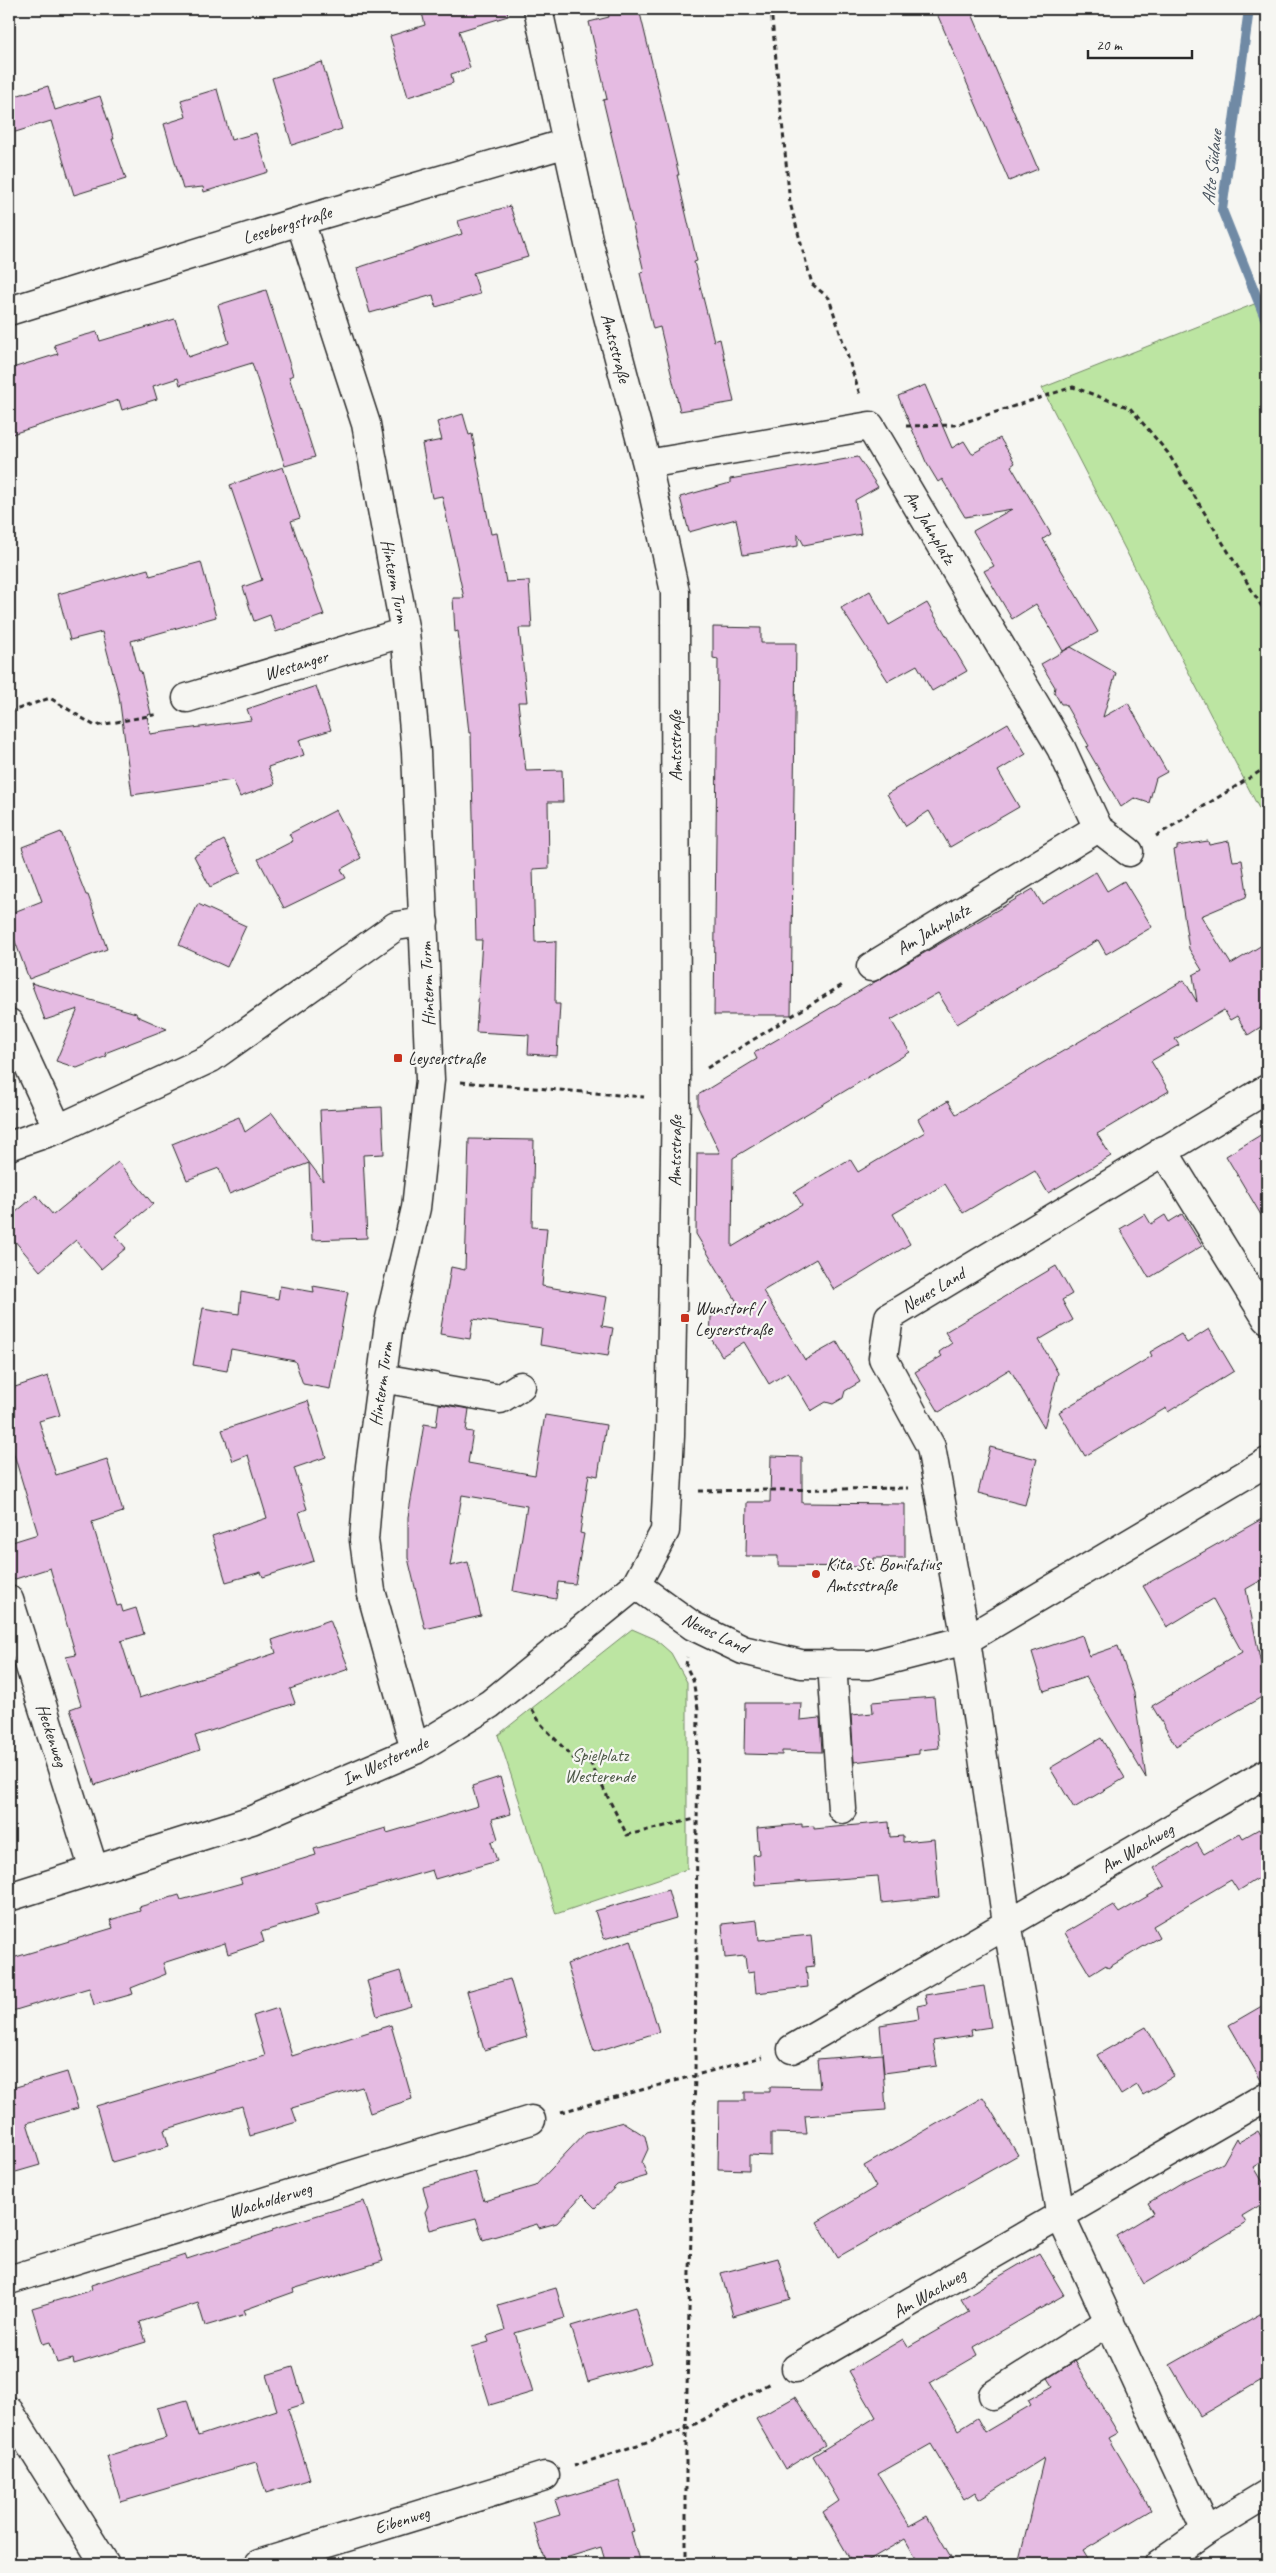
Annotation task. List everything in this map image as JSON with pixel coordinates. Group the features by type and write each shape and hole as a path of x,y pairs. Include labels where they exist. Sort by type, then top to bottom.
{"street":[{"name":"Amtsstraße","path":"538,9 589,244 647,464 675,592 676,1099 667,1495"},
{"name":"Lesebergstraße","path":"9,312 300,221 567,143"},
{"name":"Hinterm Turm","path":"300,221 366,424 405,632 416,752 430,1080 416,1208 389,1323 370,1466 364,1540 372,1591 416,1750"},
{"path":"647,464 870,426"},
{"name":"Am Jahnplatz","path":"870,426 1060,748 1098,828 1129,852"},
{"name":"Westanger","path":"187,698 405,632"},
{"name":"Am Jahnplatz","path":"871,968 1098,828"},
{"path":"9,1146 58,1129 211,1058 396,926 424,922"},
{"path":"9,1023 58,1129"},
{"name":"Neues Land","path":"966,1640 931,1446 883,1358 889,1317 1267,1088"},
{"path":"1163,1150 1267,1319"},
{"path":"382,1378 500,1400 522,1386"},
{"name":"Neues Land","path":"636,1585 693,1626 744,1650 801,1664 869,1665 966,1640 1267,1462"},
{"name":"Im Westerende","path":"9,1897 252,1820 416,1750 490,1704 636,1585 665,1532 667,1495"},
{"name":"Heckenweg","path":"9,1600 94,1870"},
{"path":"966,1640 1007,1923 1061,2217 1206,2531"},
{"path":"832,1664 842,1809"},
{"name":"Am Wachweg","path":"792,2049 1267,1773"},
{"name":"Am Wachweg","path":"796,2368 1061,2217 1267,2096"},
{"name":"Wacholderweg","path":"9,2280 531,2120"},
{"path":"993,2395 1110,2321"},
{"path":"9,2410 105,2564"},
{"name":"Eibenweg","path":"259,2564 545,2476"},
{"path":"1159,2564 1206,2531 1267,2494"}],"path":[{"path":"771,9 790,204 812,284 829,298 870,426 956,426 1073,387 1130,408 1168,453 1267,615"},
{"path":"9,712 50,698 95,726 166,712 187,698"},
{"path":"1129,852 1267,767"},
{"path":"667,1495 938,1488"},
{"path":"686,1666 694,1680 698,1709 695,2076 686,2430 686,2564"},
{"path":"516,1683 541,1724 574,1758 591,1764 627,1835 696,1819"},
{"path":"531,2120 792,2049"},
{"path":"545,2476 686,2430 796,2368"}],"green space":[{"path":"1267,299 1267,824 1042,388"},
{"name":"Spielplatz Westerende","path":"632,1629 655,1639 671,1653 687,1682 687,1869 556,1914 498,1735"}],"building":[{"path":"421,9 507,9 508,16 459,31 470,68 451,74 453,83 408,97 390,36 425,25"},
{"path":"607,9 639,9 679,175 677,175 697,261 694,262 714,341 720,339 734,402 680,411 660,327 653,329 640,273 644,272 603,100 607,99 589,22 609,17"},
{"path":"935,9 970,9 1038,169 1009,181"},
{"path":"322,62 342,129 292,145 272,78"},
{"path":"48,86 55,110 100,96 126,179 74,195 51,121 9,134 9,98"},
{"path":"217,89 231,140 256,133 268,172 204,192 203,187 183,189 164,124 186,117 181,100"},
{"path":"510,206 528,257 473,273 480,294 436,307 433,295 370,313 357,268 462,234 458,221"},
{"path":"266,290 293,375 289,377 315,457 285,466 252,363 180,385 178,378 153,386 157,399 122,410 119,400 9,435 9,369 58,354 54,345 82,336 97,332 100,341 175,319 188,357 229,343 218,305"},
{"path":"925,385 952,448 964,441 972,454 1000,438 1015,463 1011,466 1051,534 1043,539 1098,632 1063,651 1036,604 1012,619 984,571 994,566 973,531 1012,509 965,517 942,479 938,482 926,462 898,396"},
{"path":"463,414 469,435 472,434 491,534 497,533 506,582 529,581 532,628 519,628 527,702 518,702 526,771 562,770 563,802 548,802 549,868 533,869 535,942 556,941 555,1004 560,1004 557,1056 528,1054 529,1035 476,1032 482,940 476,940 471,733 469,733 458,631 455,632 453,598 464,598 442,496 432,498 422,444 442,440 437,422"},
{"path":"858,457 878,487 855,500 861,534 804,545 798,534 798,546 743,555 736,519 689,532 680,497 730,483 730,479"},
{"path":"283,467 300,518 291,521 324,615 276,632 270,615 254,621 243,587 262,580 230,485"},
{"path":"201,562 216,617 131,641 139,671 141,671 151,714 147,715 150,734 251,720 247,709 316,686 331,730 299,740 304,755 268,767 275,784 240,797 233,780 132,795 119,696 102,632 70,640 58,594 148,569 150,576"},
{"path":"870,591 889,625 927,603 967,671 932,691 917,665 888,681 841,608"},
{"path":"713,627 761,628 761,643 796,643 791,1015 714,1015 718,659 713,658"},
{"path":"1071,647 1116,673 1103,717 1128,703 1167,772 1156,778 1149,803 1134,798 1121,807 1086,747 1089,746 1065,704 1061,704 1054,692 1055,687 1041,664"},
{"path":"1008,723 1026,754 998,771 1019,807 950,847 929,811 906,826 887,794"},
{"path":"336,810 361,858 341,869 346,878 284,908 258,859 293,841 289,834"},
{"path":"61,832 86,895 88,895 107,949 29,979 9,925 9,914 42,901 22,847"},
{"path":"224,840 241,872 210,887 194,856"},
{"path":"1208,841 1209,845 1229,841 1233,861 1242,860 1247,892 1246,897 1201,916 1231,964 1267,942 1267,1023 1248,1035 1237,1016 1230,1020 1224,1010 1175,1039 1179,1045 1151,1061 1169,1091 1097,1134 1111,1156 1048,1193 1035,1171 963,1213 945,1184 893,1214 910,1244 834,1290 816,1259 763,1291 805,1360 837,1342 860,1382 845,1391 843,1398 833,1404 826,1402 811,1411 788,1372 769,1384 744,1342 722,1356 710,1337 711,1317 737,1302 696,1234 697,1153 720,1153 698,1107 698,1095 757,1059 754,1053 1033,889 1042,904 1096,872 1107,891 1124,881 1152,927 1106,954 1098,940 957,1024 938,993 891,1020 910,1052 733,1158 732,1247 802,1205 794,1192 819,1177 850,1159 858,1172 925,1132 918,1119 948,1101 956,1114 1184,980 1197,1002 1193,975 1202,970 1189,949 1174,850 1177,849 1177,846"},
{"path":"198,904 246,926 227,967 179,945"},
{"path":"31,983 136,1013 137,1016 167,1029 105,1053 107,1056 77,1068 56,1061 78,1009 45,1020"},
{"path":"382,1107 384,1154 363,1155 367,1238 312,1240 309,1163 229,1194 219,1168 187,1180 172,1144 239,1117 245,1132 272,1113 323,1181 320,1110"},
{"path":"1267,1131 1267,1225 1226,1156"},
{"path":"469,1139 534,1140 532,1227 547,1228 542,1286 607,1297 602,1326 613,1328 608,1356 540,1345 542,1329 473,1319 470,1339 440,1334 451,1267 465,1270"},
{"path":"118,1162 153,1204 115,1235 126,1248 101,1269 76,1240 40,1271 9,1234 9,1218 36,1195 53,1215"},
{"path":"1145,1214 1151,1224 1165,1215 1169,1222 1182,1214 1202,1246 1149,1278 1120,1229"},
{"path":"1056,1266 1072,1294 1062,1300 1073,1320 1039,1340 1058,1373 1044,1428 1010,1369 939,1412 915,1372 942,1356 939,1352 952,1343 945,1332"},
{"path":"280,1286 314,1292 313,1286 348,1292 330,1389 303,1384 295,1361 231,1349 227,1371 193,1365 203,1308 239,1314 241,1292 278,1299"},
{"path":"1209,1329 1234,1371 1168,1412 1166,1408 1085,1456 1059,1412 1152,1356 1150,1352 1181,1334 1187,1343"},
{"path":"48,1376 60,1415 39,1421 56,1475 107,1459 123,1512 92,1522 117,1606 121,1605 123,1612 136,1608 144,1634 121,1641 139,1698 276,1653 272,1640 330,1620 349,1669 290,1689 295,1703 195,1736 200,1750 95,1785 70,1709 81,1705 66,1657 76,1655 50,1568 9,1581 9,1543 38,1534 9,1438 9,1389"},
{"path":"308,1401 326,1457 294,1468 307,1509 299,1512 314,1561 263,1577 261,1572 226,1582 212,1536 267,1518 248,1455 233,1461 222,1430"},
{"path":"439,1404 469,1409 466,1431 473,1432 468,1463 535,1475 545,1415 606,1425 598,1476 589,1474 580,1533 584,1534 575,1584 558,1582 556,1599 513,1591 527,1506 462,1495 450,1566 468,1562 481,1616 425,1629 408,1558 408,1517 424,1424 436,1426"},
{"path":"990,1447 1037,1459 1025,1505 978,1493"},
{"path":"771,1456 802,1457 802,1503 905,1504 905,1558 873,1558 873,1567 778,1566 778,1556 746,1556 747,1502 770,1502"},
{"path":"1267,1516 1267,1577 1246,1589 1267,1694 1176,1746 1152,1706 1242,1652 1213,1599 1167,1627 1143,1586"},
{"path":"1082,1635 1089,1656 1118,1646 1134,1693 1146,1778 1086,1677 1044,1691 1032,1652"},
{"path":"934,1697 939,1748 919,1750 919,1754 854,1762 851,1715 873,1713 872,1702"},
{"path":"745,1703 801,1703 800,1720 820,1718 822,1752 782,1751 782,1755 744,1754"},
{"path":"1101,1738 1125,1778 1074,1808 1050,1768"},
{"path":"500,1777 511,1814 492,1819 498,1839 491,1842 497,1861 435,1879 432,1870 315,1904 318,1915 261,1932 264,1942 228,1954 225,1943 163,1963 166,1974 131,1988 133,1994 94,2005 89,1988 9,2012 9,1959 113,1928 110,1920 140,1911 139,1907 179,1895 181,1900 242,1883 240,1878 316,1855 314,1849 386,1828 387,1833 478,1806 472,1786"},
{"path":"889,1822 890,1837 903,1836 903,1842 934,1839 939,1897 881,1903 878,1876 755,1885 753,1855 759,1854 757,1828 802,1824 802,1827 814,1826 814,1829"},
{"path":"1259,1829 1267,1844 1267,1873 1238,1891 1231,1880 1153,1926 1159,1937 1108,1968 1106,1965 1090,1975 1065,1933 1113,1905 1119,1913 1165,1886 1154,1868 1197,1843 1204,1854 1240,1833 1243,1838"},
{"path":"668,1890 676,1918 604,1939 595,1911"},
{"path":"757,1920 759,1940 811,1935 814,1966 806,1967 808,1987 756,1993 754,1972 747,1973 745,1956 725,1958 722,1924"},
{"path":"631,1940 659,2032 594,2052 567,1964"},
{"path":"400,1971 411,2006 377,2016 367,1981"},
{"path":"510,1979 527,2037 484,2050 467,1991"},
{"path":"984,1986 991,2027 971,2030 972,2035 933,2041 937,2066 884,2073 880,2025 919,2019 917,2006 927,2004 925,1995"},
{"path":"1267,2003 1267,2080 1262,2082 1229,2025"},
{"path":"278,2008 292,2056 391,2025 412,2099 370,2113 362,2087 292,2108 297,2122 250,2136 242,2106 164,2130 169,2146 112,2162 96,2106 265,2056 253,2016"},
{"path":"1146,2027 1174,2076 1143,2095 1137,2085 1121,2095 1097,2055"},
{"path":"882,2054 886,2110 805,2116 807,2134 771,2133 771,2156 749,2155 749,2170 718,2169 719,2101 745,2101 745,2092 770,2092 770,2087 820,2088 817,2059"},
{"path":"67,2072 78,2108 27,2123 40,2165 9,2174 9,2086 16,2087"},
{"path":"983,2097 1018,2155 838,2257 817,2222 876,2187 864,2166"},
{"path":"623,2122 645,2136 648,2149 642,2162 647,2176 617,2185 595,2208 582,2195 557,2223 539,2228 537,2224 483,2240 476,2218 430,2230 425,2212 428,2206 423,2187 475,2172 484,2201 535,2186 586,2132"},
{"path":"1258,2131 1267,2147 1267,2159 1254,2167 1267,2189 1267,2201 1242,2216 1246,2223 1144,2284 1116,2236 1154,2213 1148,2203 1181,2183 1223,2163 1237,2138 1239,2142"},
{"path":"364,2201 383,2261 293,2289 294,2292 244,2310 246,2314 205,2326 198,2303 140,2322 146,2342 74,2364 73,2359 57,2363 50,2342 43,2344 32,2308 92,2290 91,2285 185,2255 187,2259 273,2231 272,2229"},
{"path":"1039,2253 1064,2295 974,2347 978,2355 930,2383 958,2430 977,2418 985,2432 1031,2405 1028,2400 1053,2386 1048,2378 1075,2361 1118,2433 1109,2438 1151,2510 1083,2551 1091,2564 1018,2564 1044,2458 979,2499 975,2492 964,2499 931,2444 878,2474 909,2526 927,2516 955,2564 919,2564 905,2539 862,2564 853,2564 823,2512 839,2501 813,2456 876,2417 849,2371 903,2339 908,2347 969,2312 961,2299"},
{"path":"778,2258 790,2299 733,2316 721,2273"},
{"path":"556,2288 565,2318 515,2333 533,2392 490,2405 472,2347 489,2342 487,2336 505,2330 498,2305"},
{"path":"635,2307 652,2363 588,2382 571,2326"},
{"path":"1267,2310 1267,2377 1200,2416 1170,2365"},
{"path":"293,2367 304,2404 288,2409 310,2479 266,2493 256,2462 121,2502 107,2456 166,2438 157,2408 187,2400 198,2436 277,2410 266,2375"},
{"path":"795,2397 825,2445 785,2469 756,2419"},
{"path":"619,2481 634,2531 631,2532 640,2564 606,2564 601,2547 546,2564 533,2523 560,2515 555,2500"}],"waterway":[{"name":"Alte Südaue","path":"1249,9 1222,210 1267,323"}],"place":[{"name":"Leyserstraße","path":"398,1058"},
{"name":"Wunstorf / Leyserstraße","path":"685,1318"},
{"name":"Kita St. Bonifatius Amtsstraße","path":"816,1574"}]}
